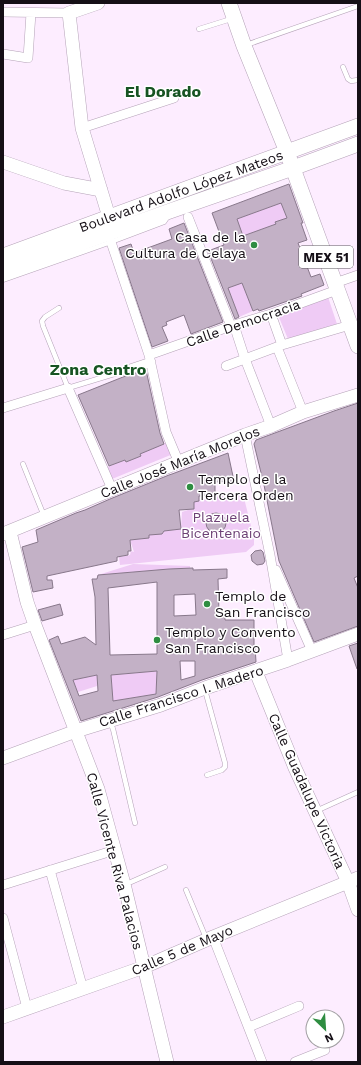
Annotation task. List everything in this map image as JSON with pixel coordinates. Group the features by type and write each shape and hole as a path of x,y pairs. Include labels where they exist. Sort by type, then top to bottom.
{"main road":[{"path":"98,3 69,13 82,128 109,217"},
{"name":"MEX 51","path":"229,3 244,46 287,152 358,346"},
{"name":"Boulevard Adolfo López Mateos","path":"3,256 358,126"},
{"name":"Boulevard Adolfo López Mateos","path":"3,271 358,144"},
{"path":"3,162 64,183 101,190"},
{"name":"Calle José María Morelos","path":"6,533 303,412 358,395"},
{"name":"Calle Vicente Riva Palacios","path":"6,533 35,625 98,789 115,850 127,883 144,967 167,1062"},
{"name":"Calle Francisco I. Madero","path":"3,758 76,731 161,705 205,688 256,672 358,634"},
{"name":"Calle Guadalupe Victoria","path":"256,672 295,768 315,812 353,880 358,910"},
{"name":"Calle 5 de Mayo","path":"3,1016 144,967 210,938 353,880"}],"street":[{"path":"43,3 45,13"},
{"path":"3,12 69,13"},
{"path":"3,54 28,58 31,13"},
{"path":"82,128 174,98"},
{"path":"188,217 271,426"},
{"path":"111,242 150,359 166,432 179,463"},
{"name":"Calle Democracia","path":"124,371 232,326 271,314 336,287 358,275"},
{"path":"271,314 279,346 303,412"},
{"path":"226,366 279,346 350,324"},
{"path":"3,408 68,388 112,489"},
{"path":"246,435 270,555 288,660"},
{"path":"270,555 312,651"},
{"path":"3,635 35,625"},
{"path":"3,884 115,850"},
{"path":"50,870 83,989"},
{"path":"3,918 27,1008"},
{"path":"210,938 249,1027 262,1062"},
{"path":"249,1027 299,1006"},
{"path":"295,1062 325,1050"}],"lane":[{"path":"244,46 358,6"},
{"path":"198,29 234,18"},
{"path":"343,67 348,79 351,82 358,80"},
{"path":"3,280 164,222 170,211"},
{"path":"59,308 45,317 42,321 68,388 124,371"},
{"path":"23,464 44,518"},
{"path":"205,688 225,763 225,767 222,770 207,775"},
{"path":"109,720 113,730 135,824"},
{"path":"315,812 358,792"},
{"path":"127,883 165,867"},
{"path":"186,890 210,938"}],"green space":[{"path":"281,203 287,218 275,222 276,224 243,236 237,219"},
{"path":"242,283 253,311 239,317 228,288"},
{"path":"328,297 337,324 288,339 278,315"},
{"path":"168,442 173,454 112,479 107,467 125,460 126,462 141,455 140,454"},
{"name":"Plazuela Bicentenaio","path":"243,494 254,538 254,545 246,552 120,565 119,557 130,555 131,551 134,552 130,540 149,538 149,534 162,534 164,531 181,529 182,512 194,508 194,502 214,497"},
{"path":"133,564 190,566 190,568 98,575"},
{"path":"157,671 156,694 113,701 111,675"},
{"path":"97,675 97,686 78,692 73,680"}],"building":[{"name":"Casa de la Cultura de Celaya","path":"289,184 303,223 301,223 307,240 298,243 311,277 320,274 324,285 301,294 302,296 259,311 258,309 253,311 242,283 228,288 239,317 235,319 208,251 224,245 212,213","holes":["281,203 287,218 275,222 276,224 243,236 237,219"]},
{"path":"184,223 223,322 191,334 184,315 166,322 167,325 162,327 168,341 152,347 119,248 131,244 134,253 172,239 169,229"},
{"path":"146,370 160,433 164,444 140,454 141,456 126,462 125,460 109,466 78,395 123,377"},
{"path":"358,403 358,576 354,578 358,588 358,626 314,642 279,561 264,485 254,444 256,440"},
{"path":"228,453 234,481 215,482 215,495 199,496 199,501 194,502 194,509 179,510 181,529 164,531 162,534 149,535 149,538 130,540 131,551 128,551 128,555 117,557 117,561 47,576 47,580 52,580 53,588 33,592 22,547 38,542 36,530 169,475"},
{"path":"216,513 223,516 226,523 223,530 216,533 209,530 206,523 209,516"},
{"path":"261,550 265,561 263,564 257,565 252,561 251,555 255,551"},
{"path":"169,569 227,569 227,578 218,579 219,614 225,614 225,620 254,620 254,646 256,662 202,680 158,697 81,721 49,640 58,636 61,644 85,637 96,645 95,597 92,579 97,579 98,575","holes":["157,582 157,654 110,655 108,588","195,594 196,615 174,616 174,595","180,661 195,661 195,676 181,680","157,671 156,694 113,701 111,675","97,675 98,691 79,696 73,680"]},
{"path":"60,604 63,615 42,621 38,610"},
{"path":"358,643 358,669 357,669 349,646"}],"place":[{"name":"Casa de la Cultura de Celaya","path":"254,245"},
{"name":"Templo de la Tercera Orden","path":"190,487"},
{"name":"Templo de San Francisco","path":"207,604"},
{"name":"Templo y Convento San Francisco","path":"157,640"}],"district":[{"name":"El Dorado","path":"163,91"},
{"name":"Zona Centro","path":"98,369"}]}
